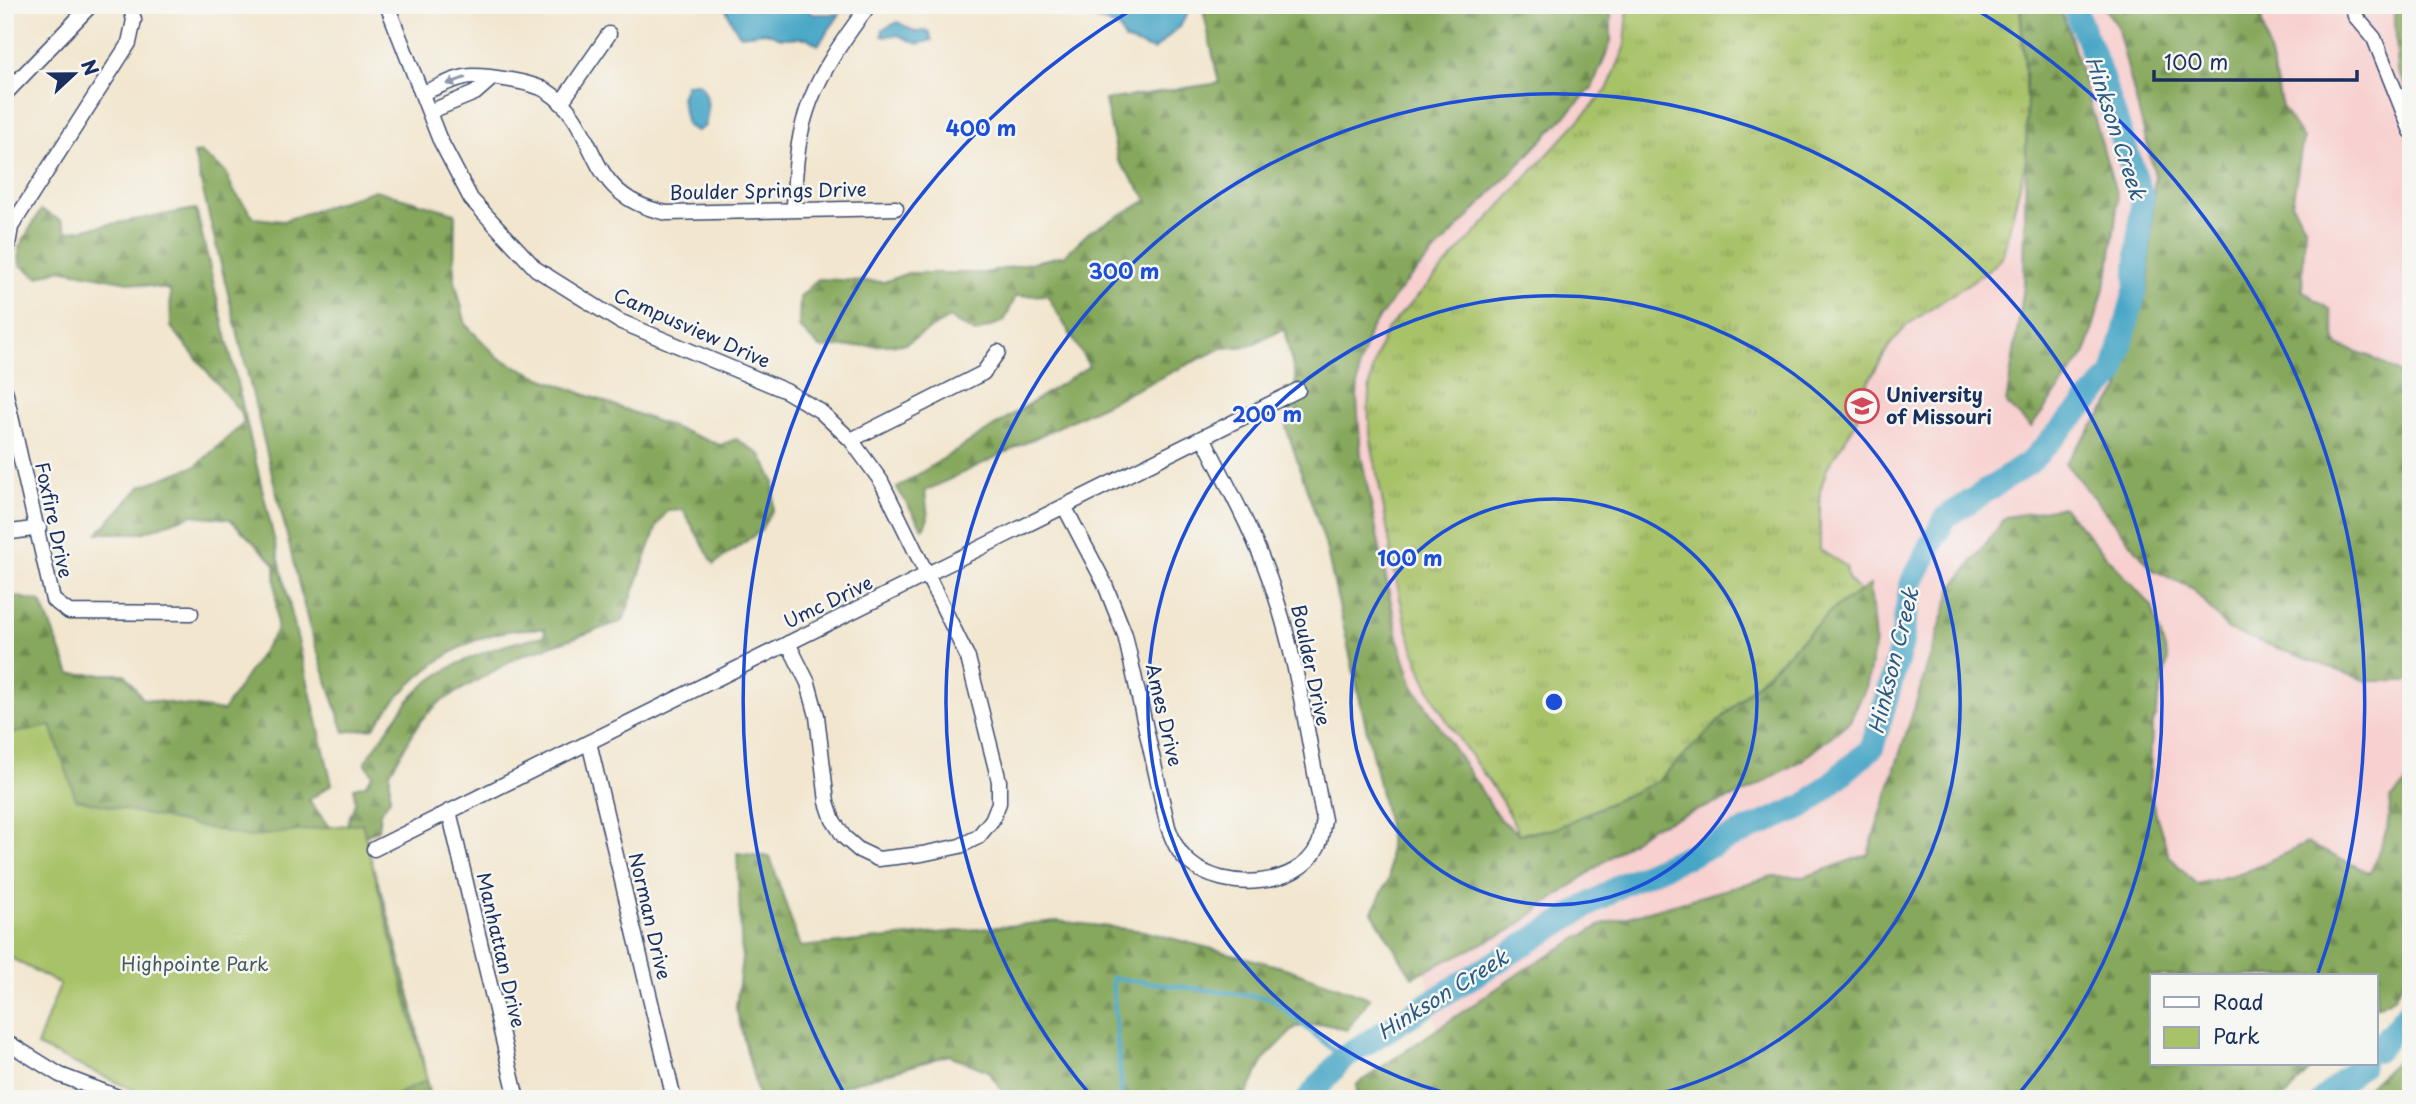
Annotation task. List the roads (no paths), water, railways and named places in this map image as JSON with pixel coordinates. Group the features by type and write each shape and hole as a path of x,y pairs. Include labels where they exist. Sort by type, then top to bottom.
{"street":[{"path":"5,94 91,5"},
{"path":"5,262 11,227 129,43 134,20 130,5"},
{"name":"Campusview Drive","path":"387,5 429,112 471,199 536,269 619,321 786,391 820,411 851,440 881,481 968,658 999,781 999,803 992,820 978,837 960,846 922,855 878,859 859,850 844,837 833,820 828,802 814,705 807,682 788,643"},
{"path":"794,209 798,136 810,99 828,60 869,5"},
{"path":"2352,5 2355,16 2374,38 2411,131"},
{"path":"561,103 610,34"},
{"name":"Boulder Springs Drive","path":"422,93 471,76 526,83 546,91 561,103 606,178 620,194 642,208 667,214 896,208"},
{"path":"429,112 475,93 491,79"},
{"path":"851,440 983,373 998,352"},
{"name":"Foxfire Drive","path":"5,390 39,528 49,590 60,608 69,612 191,613"},
{"name":"Umc Drive","path":"374,849 1298,390"},
{"name":"Boulder Drive","path":"1203,437 1257,545 1272,585 1286,632 1324,820 1319,845 1306,863 1282,878 1263,883"},
{"name":"Ames Drive","path":"1064,506 1104,582 1125,635 1168,827 1176,848 1191,865 1217,876 1263,883"},
{"path":"5,533 39,528"},
{"name":"Norman Drive","path":"589,742 674,1099"},
{"name":"Manhattan Drive","path":"449,811 517,1099"},
{"path":"5,1041 60,1074 123,1099"}],"water":[{"path":"723,5 801,5 813,14 840,14 818,45 807,38 781,38 766,32 741,35"},
{"path":"1057,5 1192,5 1181,25 1154,50 1125,40 1119,28 1086,15 1056,8"},
{"path":"898,22 916,32 929,31 932,40 918,44 898,35 882,36 883,29"},
{"path":"698,83 707,97 708,109 705,126 697,131 687,126 681,98 686,84"}],"waterway":[{"name":"Hinkson Creek","path":"1308,1099 1343,1058 1468,979 1623,884 1806,805 1872,748 1901,647 1911,583 1946,517 2029,463 2113,375 2136,287 2142,196 2095,58 2073,5"},
{"path":"1115,1099 1122,1096 1112,978 1270,998 1343,1058"},
{"name":"Hinkson Creek","path":"2378,1049 2411,1009"},
{"name":"Hinkson Creek","path":"2323,1099 2360,1066"}],"place":[{"name":"University of Missouri","path":"1862,406"}],"park label":[{"name":"Highpointe Park","path":"195,964"}]}
